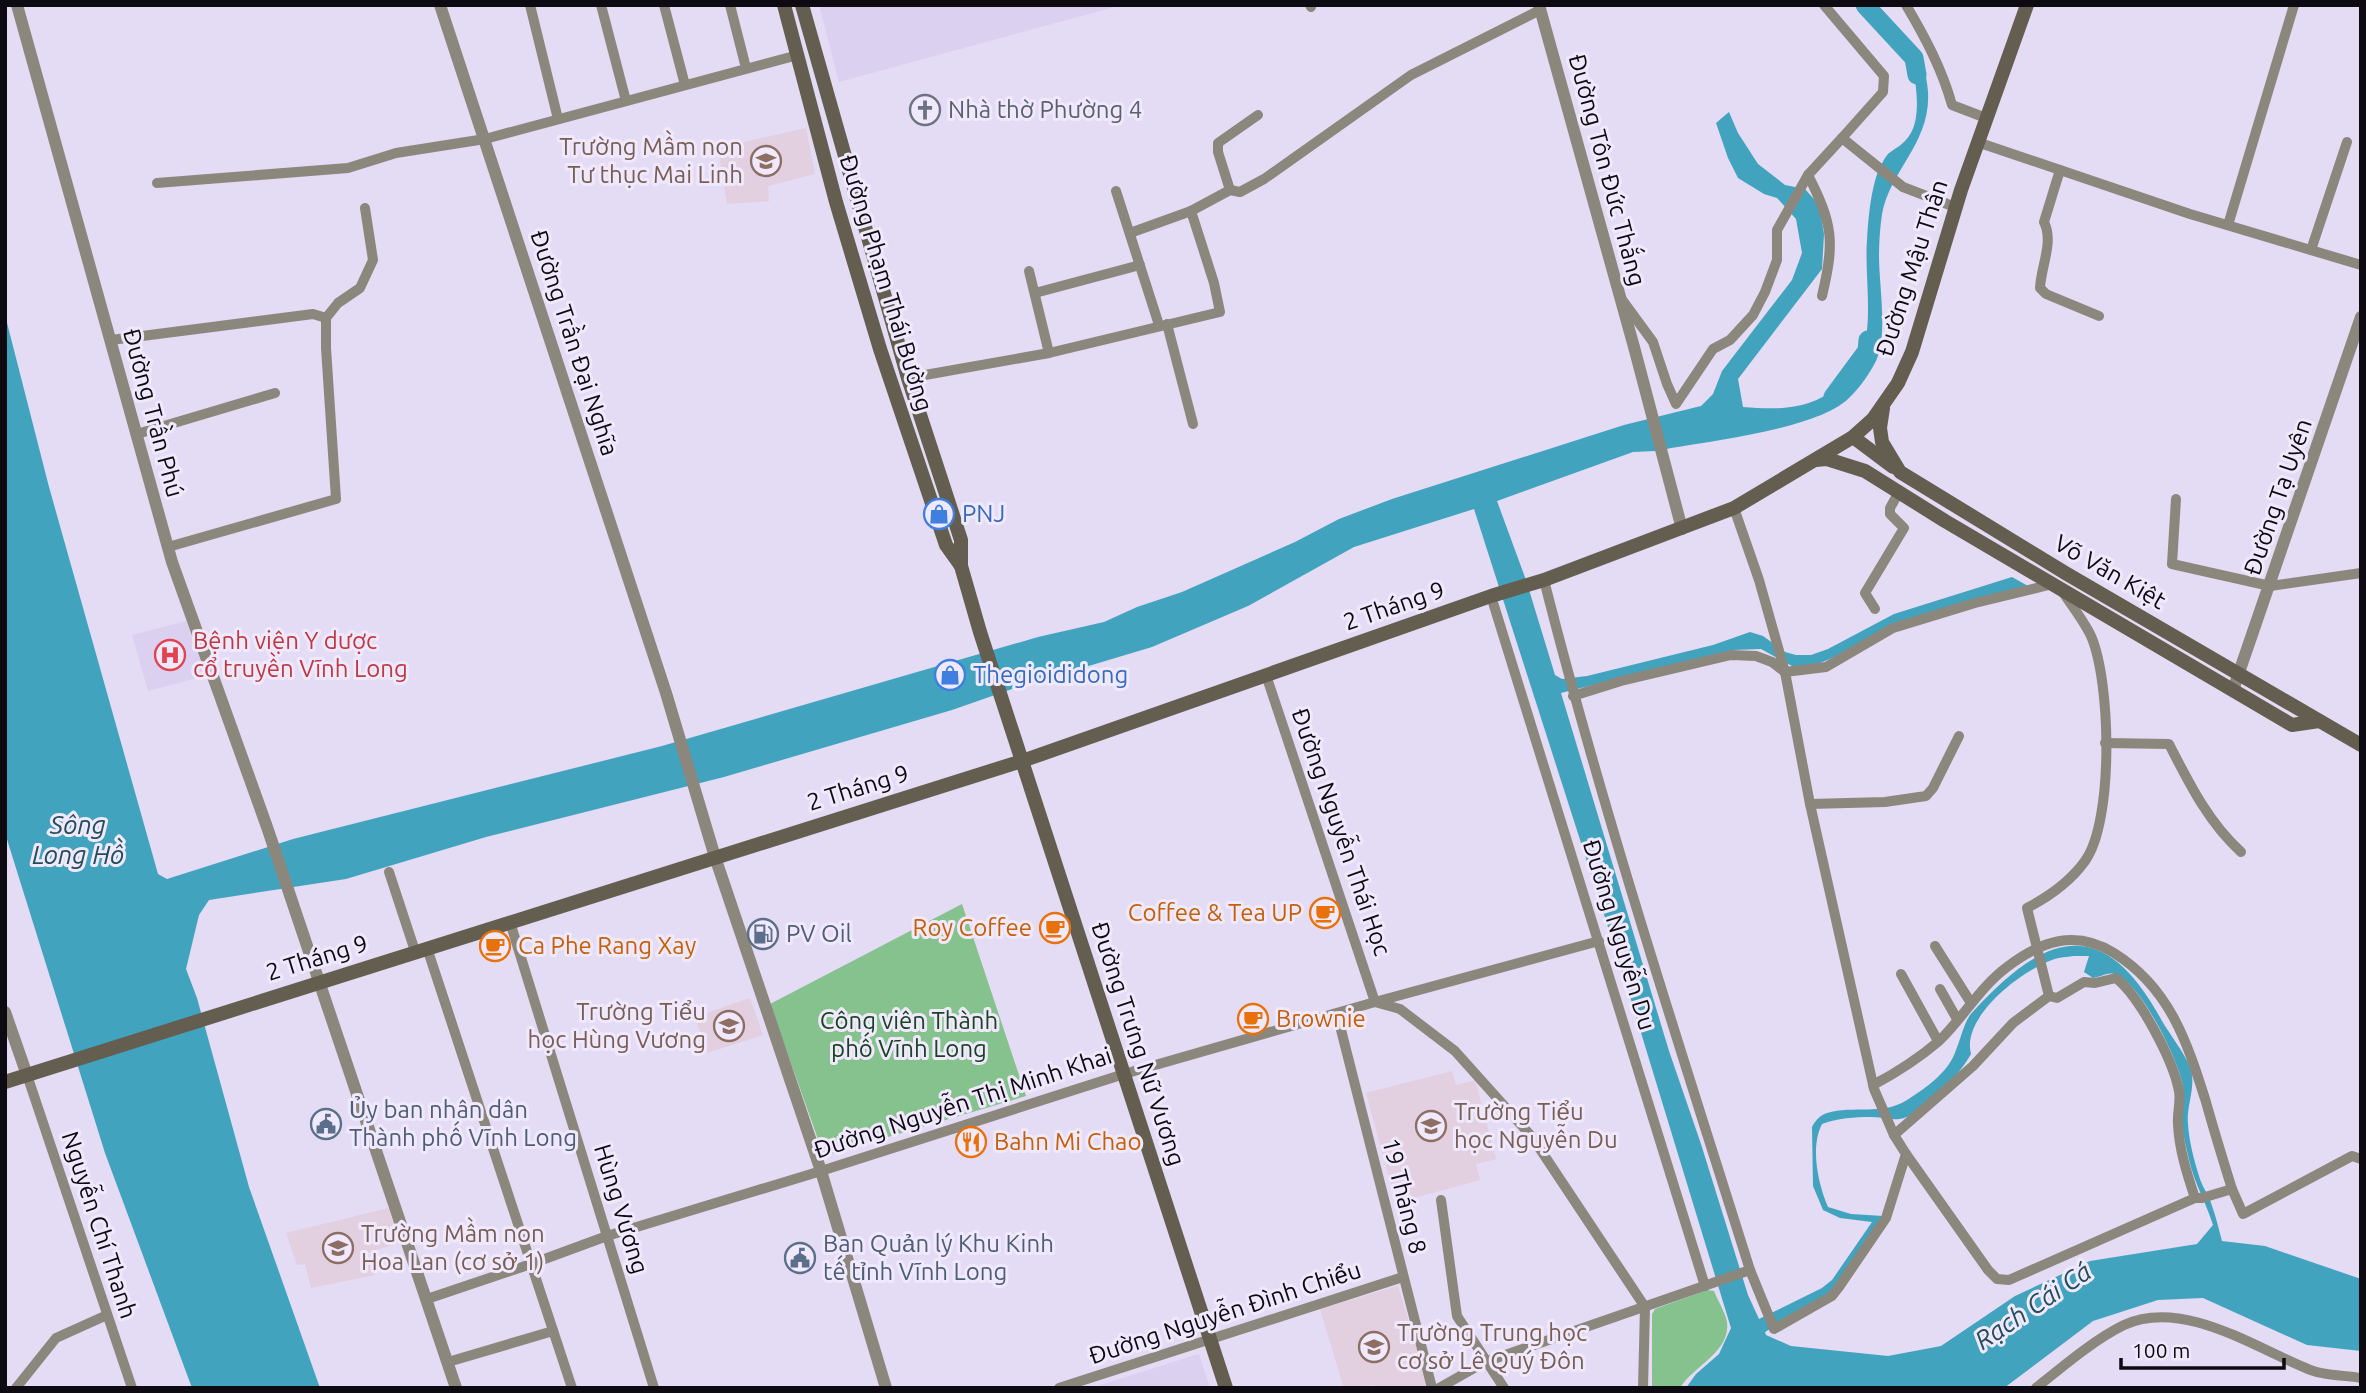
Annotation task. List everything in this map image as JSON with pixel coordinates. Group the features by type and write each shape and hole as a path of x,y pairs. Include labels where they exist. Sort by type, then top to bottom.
{"main road":[{"name":"Đường Phạm Thái Bường","path":"784,5 836,202 891,383 946,545 961,566"},
{"name":"Đường Phạm Thái Bường","path":"802,5 908,378 961,540 961,566 1007,715"},
{"name":"Đường Mậu Thân","path":"1539,582 1734,508 1853,437 1884,406 1912,352 1955,207 2027,5"},
{"path":"891,383 908,378"},
{"name":"Võ Văn Kiệt","path":"1884,406 1880,428 1882,442 1900,472 2361,745"},
{"path":"1853,437 1861,469"},
{"path":"1853,437 1900,472 1895,489"},
{"name":"Võ Văn Kiệt","path":"1812,460 1827,459 1861,469 2292,725 2319,721"},
{"name":"2 Tháng 9","path":"5,1082 1022,761 1539,582"},
{"name":"Đường Trưng Nữ Vương","path":"1007,715 1226,1388"}],"street":[{"name":"Đường Trần Phú","path":"18,5 168,547 267,827 456,1388"},
{"name":"Đường Trần Đại Nghĩa","path":"440,5 666,694 715,857 821,1171 886,1388"},
{"path":"530,5 558,119"},
{"path":"601,5 626,101"},
{"path":"664,5 685,85"},
{"path":"730,5 746,68"},
{"path":"1620,296 1653,342 1676,404 1713,349 1730,340 1753,315 1777,260 1777,230 1808,175 1883,92 1884,76 1824,5"},
{"path":"1906,5 1937,61 1952,105 1986,118"},
{"path":"2228,225 2294,5"},
{"path":"1130,233 1191,211 1230,190 1240,192 1264,179 1411,75 1540,7"},
{"name":"Đường Tôn Đức Thắng","path":"1540,7 1682,529"},
{"path":"157,183 348,168 396,153 485,139 798,55"},
{"path":"1230,190 1218,152 1218,143 1258,115"},
{"path":"1842,138 1903,187 1955,207"},
{"path":"1977,142 2228,225 2361,265"},
{"path":"2311,250 2347,142"},
{"path":"2060,170 2044,222 2050,234 2040,274 2040,288 2046,294 2099,316"},
{"path":"1808,175 1825,211 1832,239 1822,296"},
{"path":"1116,191 1163,325 1193,424"},
{"path":"168,547 336,499 326,318 338,303 360,288 373,260 365,208"},
{"path":"908,378 1049,353 1220,312 1214,283 1191,211"},
{"path":"1035,293 1140,265"},
{"path":"1029,271 1049,353"},
{"path":"111,340 313,314 326,318"},
{"name":"Đường Tạ Uyên","path":"2233,690 2361,317"},
{"path":"137,434 275,393"},
{"path":"1874,609 1866,593 1904,528 1890,514 1895,489"},
{"path":"2176,499 2172,564 2270,586 2361,573"},
{"path":"1734,508 1784,669 1810,804 1873,1085 1892,1132 1906,1154 1997,1279 2018,1278 2203,1197 2232,1189"},
{"path":"1539,582 1562,651 1618,853 1746,1271 1774,1329 1832,1296 1839,1287 1886,1218 1906,1154"},
{"path":"1573,696 1621,681 1731,654 1756,656 1784,669 1826,667 1893,628 2057,586 2091,637 2103,682 2106,718 2101,826 2086,860 2062,887 2027,908 2037,951 2048,991 2057,998 2084,982 2095,983 2116,978 2134,997 2166,1054 2175,1076 2180,1094 2179,1141 2187,1175 2203,1197"},
{"name":"Đường Nguyễn Du","path":"1494,596 1707,1285"},
{"name":"Đường Nguyễn Thái Học","path":"1266,675 1376,1002"},
{"path":"1810,804 1885,802 1926,796 1933,788 1959,736"},
{"path":"2105,743 2169,744 2208,815 2218,830 2241,852"},
{"path":"389,872 421,950 572,1388"},
{"name":"Hùng Vương","path":"510,922 654,1388"},
{"path":"1873,1085 1893,1075 1938,1041 1970,1003 2006,967 2037,951 2045,943 2079,939 2105,947 2127,961 2150,981 2165,1001 2188,1046 2232,1189 2243,1214 2352,1156 2361,1159"},
{"name":"Đường Nguyễn Thị Minh Khai","path":"427,1299 531,1265 607,1236 1124,1074 1599,941"},
{"path":"1935,946 1970,1003"},
{"path":"1901,974 1938,1041"},
{"path":"1940,989 1957,1019"},
{"path":"1892,1132 1973,1066 2013,1023 2048,991"},
{"path":"1376,1002 1400,1009 1455,1051 1532,1137 1645,1307 1643,1388"},
{"path":"5,1012 27,1075"},
{"name":"19 Tháng 8","path":"1337,1013 1433,1388"},
{"name":"Nguyễn Chí Thanh","path":"27,1075 132,1388"},
{"path":"1441,1200 1457,1316 1504,1388"},
{"path":"1439,1388 1485,1362 1746,1271"},
{"name":"Đường Nguyễn Đình Chiểu","path":"1059,1388 1403,1277"},
{"path":"16,1388 56,1338 107,1315"},
{"path":"2036,1388 2126,1324 2152,1318 2188,1320 2228,1333 2311,1371 2361,1378"},
{"path":"448,1362 553,1331"}],"shaded area":[{"path":"819,5 1122,5 839,82"},
{"name":"Trường Mầm non Tư thục Mai Linh","path":"806,128 815,174 768,186 769,201 727,204 718,148"},
{"name":"Bệnh viện Y dược cổ truyền Vĩnh Long","path":"190,620 208,675 148,691 132,635"},
{"name":"Trường Tiểu học Hùng Vương","path":"750,998 763,1035 707,1053 695,1017"},
{"name":"Trường Tiểu học Nguyễn Du","path":"1452,1071 1456,1085 1475,1080 1496,1159 1476,1164 1480,1180 1396,1203 1366,1093"},
{"name":"Trường Mầm non Hoa Lan (cơ sở 1)","path":"389,1208 402,1242 367,1253 375,1275 311,1288 305,1264 297,1265 286,1233"},
{"name":"Trường Trung học cơ sở Lê Quý Đôn","path":"1398,1286 1429,1388 1375,1388 1374,1385 1344,1388 1320,1309"},
{"path":"1199,1354 1210,1388 1091,1388 1192,1356"}],"green space":[{"name":"Công viên Thành phố Vĩnh Long","path":"962,904 1026,1096 824,1156 770,1004"},
{"path":"1707,1290 1714,1291 1726,1318 1727,1333 1723,1342 1680,1388 1652,1388 1652,1314 1655,1309"}],"water":[{"path":"1860,5 1874,5 1910,43 1922,65 1928,92 1923,126 1886,198 1882,214 1879,256 1882,338 1876,361 1861,384 1836,408 1814,418 1729,439 1633,452 1497,501 1526,580 1555,675 1562,679 1587,676 1713,645 1750,632 1763,636 1785,652 1811,655 1828,649 1894,614 2012,577 2028,586 1960,603 1811,667 1792,666 1761,649 1733,650 1561,693 1669,1051 1748,1295 1759,1319 1822,1288 1832,1280 1872,1222 1840,1218 1823,1210 1813,1186 1812,1127 1818,1118 1837,1111 1888,1108 1914,1095 1936,1079 1948,1065 1970,1015 1997,987 2022,966 2047,952 2071,946 2094,949 2117,962 2140,986 2187,1061 2192,1074 2188,1117 2191,1144 2199,1176 2211,1202 2222,1241 2265,1246 2361,1279 2361,1351 2307,1345 2203,1298 2158,1300 2093,1321 2004,1388 1686,1388 1696,1374 1719,1354 1731,1328 1624,977 1474,509 1354,547 1248,606 1152,647 952,710 724,777 486,837 346,879 209,900 199,915 186,969 197,998 249,1187 320,1388 192,1388 105,1153 5,833 5,315 49,487 158,874 167,879 293,839 662,746 1038,637 1104,622 1137,607 1182,592 1295,542 1339,519 1392,499 1624,425 1701,406 1713,394 1722,371 1792,280 1802,253 1796,219 1777,198 1764,194 1738,178 1716,123 1729,112 1738,133 1758,164 1785,185 1805,189 1819,205 1824,234 1822,269 1738,379 1743,407 1784,408 1820,398 1843,382 1857,366 1863,352 1868,321 1867,233 1873,188 1885,159 1909,136 1916,120 1915,80 1909,53 1865,14","holes":["2089,956 2084,972 2093,978 2114,974 2135,990 2166,1041 2180,1074 2183,1089 2182,1124 2189,1160 2213,1225 2197,1244 2090,1261 2015,1296 1941,1346 1888,1356 1791,1346 1766,1335 1765,1332 1834,1291 1883,1216 1851,1214 1828,1207 1821,1188 1816,1154 1816,1143 1822,1124 1852,1118 1899,1119 1918,1111 1940,1093 1966,1062 1971,1054 1970,1040 1975,1025 1996,997 2025,974 2052,960"]}],"waterway":[{"path":"1865,5 1914,58 1917,75"},
{"path":"1833,397 1867,351 1868,340"}],"place":[{"name":"Nhà thờ Phường 4","path":"925,110"},
{"name":"Trường Mầm non Tư thục Mai Linh","path":"766,161"},
{"name":"PNJ","path":"939,514"},
{"name":"Bệnh viện Y dược cổ truyền Vĩnh Long","path":"170,655"},
{"name":"Thegioididong","path":"950,675"},
{"name":"Coffee & Tea UP","path":"1325,913"},
{"name":"Roy Coffee","path":"1055,928"},
{"name":"PV Oil","path":"763,934"},
{"name":"Ca Phe Rang Xay","path":"495,946"},
{"name":"Brownie","path":"1253,1019"},
{"name":"Trường Tiểu học Hùng Vương","path":"729,1026"},
{"name":"Ủy ban nhân dân Thành phố Vĩnh Long","path":"326,1124"},
{"name":"Trường Tiểu học Nguyễn Du","path":"1431,1126"},
{"name":"Bahn Mi Chao","path":"971,1142"},
{"name":"Trường Mầm non Hoa Lan (cơ sở 1)","path":"338,1248"},
{"name":"Ban Quản lý Khu Kinh tế tỉnh Vĩnh Long","path":"800,1258"},
{"name":"Trường Trung học cơ sở Lê Quý Đôn","path":"1374,1347"}],"water label":[{"name":"Sông Long Hồ","path":"78,840"},
{"name":"Rạch Cái Cá","path":"2033,1306"}]}
